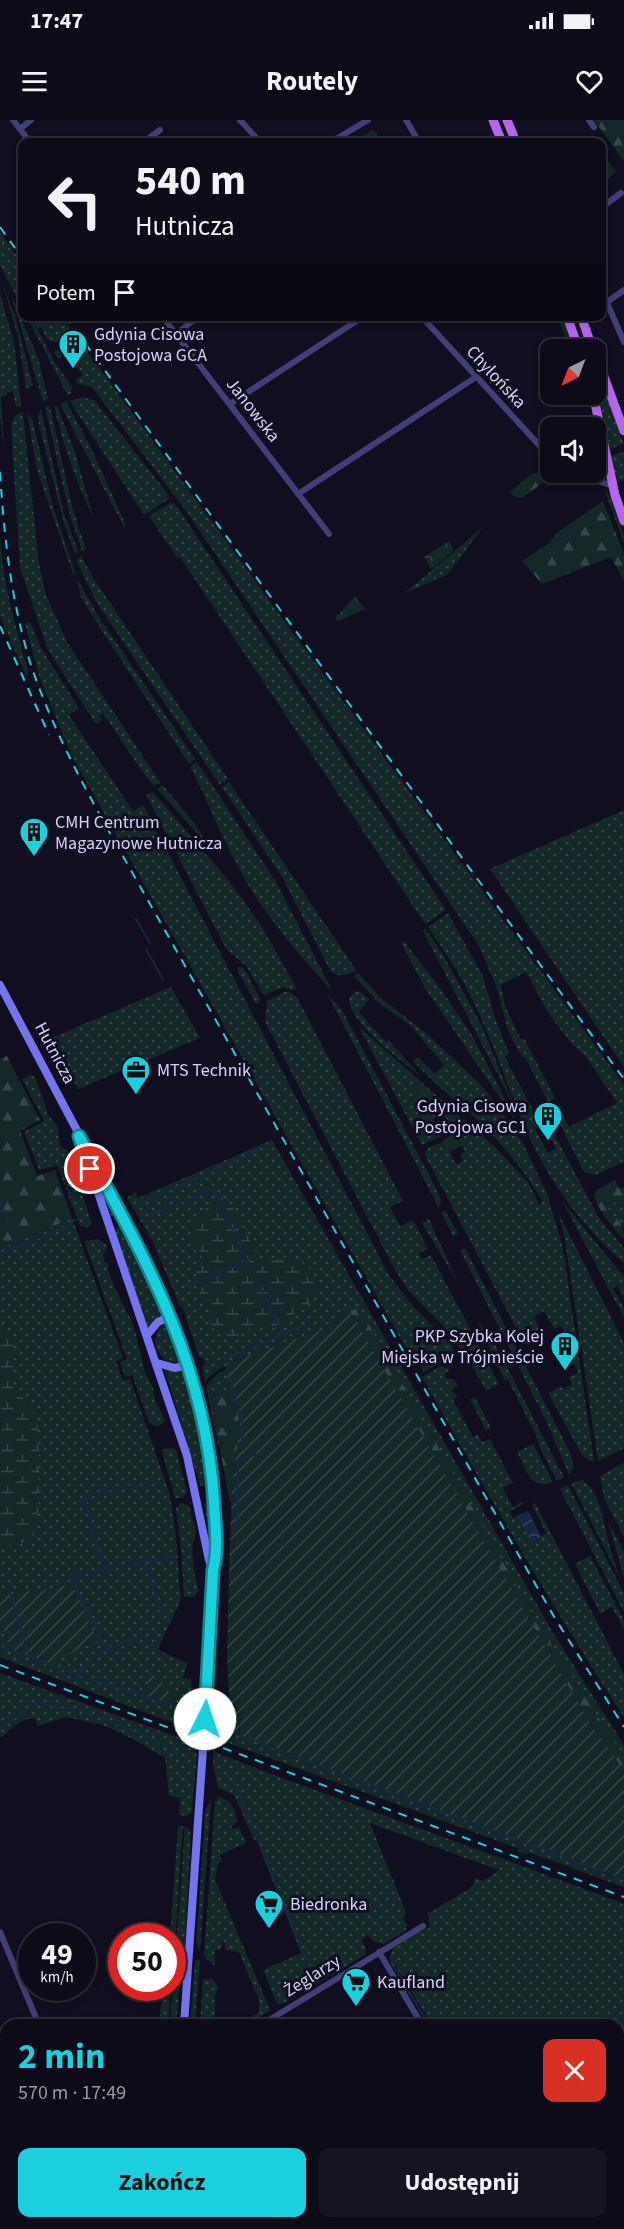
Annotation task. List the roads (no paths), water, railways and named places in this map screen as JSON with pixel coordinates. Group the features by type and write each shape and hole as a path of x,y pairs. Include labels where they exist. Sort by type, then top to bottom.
{"main road":[{"path":"493,120 500,138"},
{"path":"507,120 514,138"},
{"path":"569,321 575,339"},
{"path":"583,321 590,339"},
{"path":"606,382 624,431"},
{"path":"594,405 613,486 624,521"},
{"path":"613,486 624,487"},
{"name":"Hutnicza","path":"0,985 153,1274 171,1316 201,1409 213,1494 217,1558 213,1570 184,2019"},
{"name":"Hutnicza","path":"79,1136 187,1456 213,1570"},
{"path":"110,1225 124,1218"},
{"path":"147,1335 158,1322 171,1316"},
{"path":"157,1363 175,1368 188,1365"},
{"path":"196,1494 213,1494"}],"street":[{"path":"13,120 27,138"},
{"path":"20,129 31,120"},
{"path":"240,120 256,138"},
{"path":"338,138 368,120"},
{"path":"406,120 417,138"},
{"path":"590,120 594,127"},
{"path":"149,138 160,130"},
{"path":"606,204 621,193"},
{"path":"624,290 607,302 624,342"},
{"name":"Janowska","path":"166,321 329,534"},
{"path":"176,334 193,321"},
{"path":"230,404 356,321"},
{"name":"Chylońska","path":"426,321 540,446"},
{"path":"298,494 476,377"},
{"path":"603,483 613,486"},
{"name":"Żeglarzy","path":"271,2019 423,1926"},
{"path":"0,1932 36,2019"},
{"path":"379,1952 418,2019"}],"water":[{"path":"528,1511 541,1536 531,1541 518,1516"}],"waterway":[{"path":"136,919 150,943"},
{"path":"146,949 163,980"},
{"path":"142,1202 259,1148"},
{"path":"150,1215 213,1189 283,1334"},
{"path":"0,1201 17,1246"},
{"path":"0,1254 70,1225 74,1220 84,1218"},
{"path":"186,1286 247,1261"},
{"path":"225,1359 307,1324"},
{"path":"230,1379 242,1422 242,1444"},
{"path":"237,1529 238,1463 241,1458 264,1453"},
{"path":"103,1569 84,1496 155,1480"},
{"path":"275,1546 284,1545"},
{"path":"106,1648 69,1576 177,1555"},
{"path":"144,1561 161,1613"},
{"path":"9,1591 30,1657 77,1675 98,1655 143,1636"},
{"path":"0,1647 28,1656"},
{"path":"75,1681 77,1675 179,1707"},
{"path":"0,1728 38,1702 59,1708 66,1704"},
{"path":"63,1706 119,1725 173,1749 178,1755"},
{"path":"244,1737 521,1841"},
{"path":"235,1783 315,1982"},
{"path":"531,1844 601,1871"},
{"path":"394,1967 425,2019"}],"railway":[{"path":"0,227 18,252"},
{"path":"69,321 624,1079"},
{"path":"0,472 9,568 23,639 46,705 74,767 518,1554 556,1620 624,1727"},
{"path":"0,626 49,735"},
{"path":"0,1665 624,1897"}],"place":[{"name":"Gdynia Cisowa Postojowa GCA","path":"73,370"},
{"name":"CMH Centrum Magazynowe Hutnicza","path":"34,858"},
{"name":"MTS Technik","path":"136,1096"},
{"name":"Gdynia Cisowa Postojowa GC1","path":"548,1142"},
{"name":"PKP Szybka Kolej Miejska w Trójmieście","path":"565,1372"},
{"name":"Biedronka","path":"269,1930"},
{"name":"Kaufland","path":"356,2008"}]}
